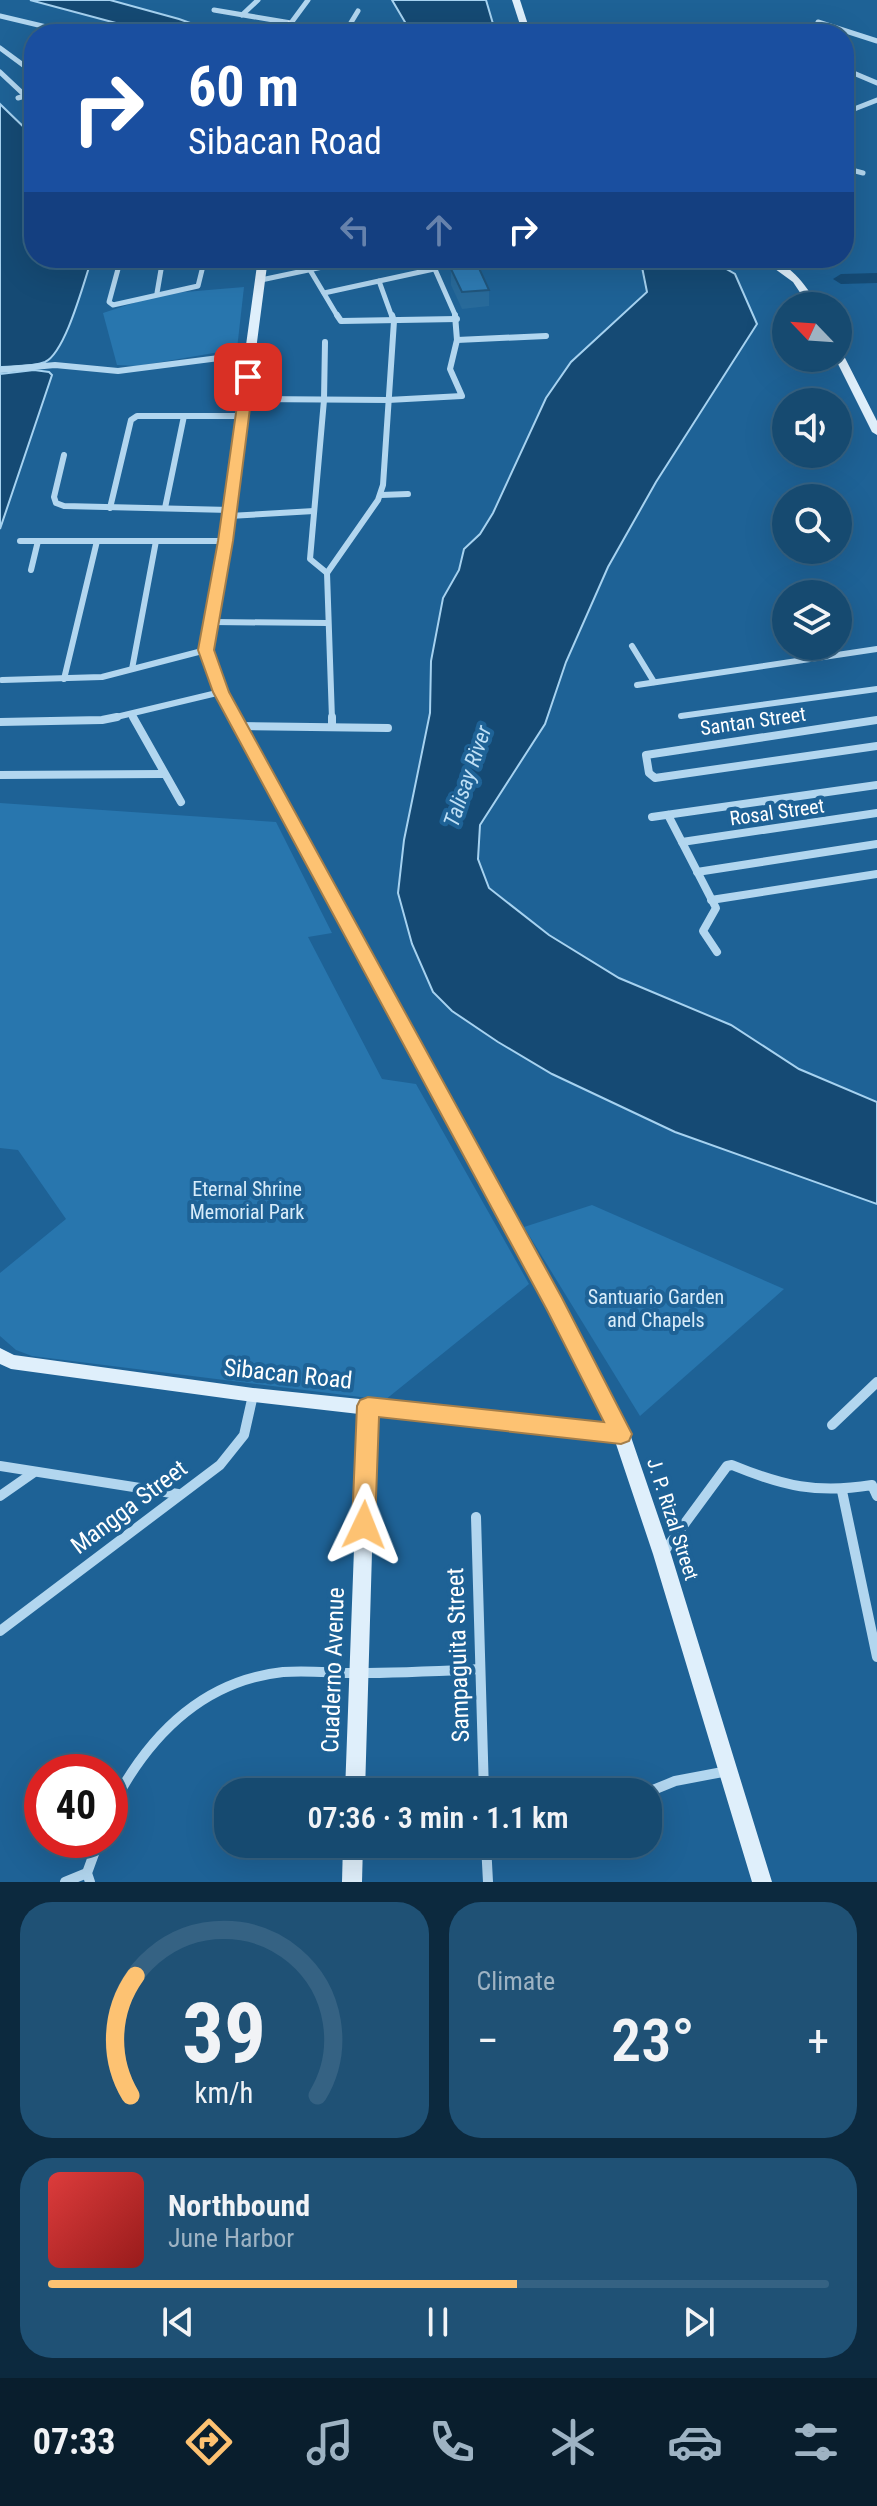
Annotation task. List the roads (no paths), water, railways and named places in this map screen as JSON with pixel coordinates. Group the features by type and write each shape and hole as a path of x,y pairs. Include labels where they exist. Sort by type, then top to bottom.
{"street":[{"path":"242,15 258,0"},
{"path":"214,10 291,23 308,0"},
{"path":"516,0 524,24"},
{"path":"350,24 358,11"},
{"path":"0,16 34,24"},
{"path":"818,22 824,24"},
{"path":"854,34 877,41"},
{"path":"0,48 24,66"},
{"path":"0,72 24,94"},
{"path":"854,73 877,83"},
{"path":"18,98 24,96"},
{"path":"854,109 877,100"},
{"path":"854,171 863,173"},
{"path":"118,268 109,302 120,305 157,293 198,286 202,268"},
{"path":"157,293 161,268"},
{"path":"2,680 102,677 206,650 225,541 262,268"},
{"path":"261,280 319,268"},
{"path":"780,268 797,280 805,292"},
{"path":"245,399 388,400 453,399 462,396 450,369 457,340 457,319 434,269 324,293"},
{"path":"310,270 341,321 457,319"},
{"path":"332,727 327,573 381,495 394,321 379,281"},
{"path":"457,340 546,336"},
{"path":"325,342 324,400 310,559 327,573"},
{"path":"0,370 55,365 118,371 250,354"},
{"path":"847,372 877,432"},
{"path":"110,508 131,420 137,416 241,416"},
{"path":"165,508 184,416"},
{"path":"64,455 54,497 56,503 64,506 229,513 314,511"},
{"path":"381,495 408,494"},
{"path":"20,541 225,541"},
{"path":"31,570 38,541"},
{"path":"64,679 97,541"},
{"path":"132,669 156,541"},
{"path":"213,622 327,623"},
{"path":"632,646 654,682"},
{"path":"637,685 877,649"},
{"name":"J. P. Rizal Street","path":"206,650 221,692 238,726 549,1295 621,1434 662,1554 762,1882"},
{"path":"681,716 877,689"},
{"path":"0,722 69,722 132,715 221,692"},
{"path":"132,715 181,802"},
{"name":"Santan Street","path":"877,720 649,752 646,755 652,777 655,778 877,746"},
{"path":"238,726 388,728"},
{"path":"0,775 163,774"},
{"path":"652,817 877,785"},
{"name":"Rosal Street","path":"682,842 877,813"},
{"path":"668,815 716,911 703,931 717,952"},
{"path":"697,872 877,844"},
{"path":"711,900 877,874"},
{"name":"Sibacan Road","path":"0,1355 11,1362 253,1395 621,1434"},
{"path":"832,1425 877,1380"},
{"name":"Mangga Street","path":"0,1631 220,1465 244,1435 253,1395"},
{"name":"Cuaderno Avenue","path":"355,1778 368,1406"},
{"path":"662,1554 727,1466 732,1465 787,1488 842,1491 874,1483 877,1496"},
{"path":"0,1466 178,1494"},
{"path":"0,1496 33,1473"},
{"path":"842,1491 877,1657"},
{"name":"Sampaguita Street","path":"476,1517 483,1778"},
{"path":"128,1775 160,1730 205,1696 242,1682 280,1673 479,1669"},
{"path":"662,1786 729,1771"},
{"path":"352,1882 353,1858"},
{"path":"487,1858 488,1882"},
{"path":"65,1882 88,1877"}],"water":[{"path":"30,0 110,0 193,24 120,24"},
{"path":"392,0 486,0 493,24 406,24"},
{"path":"0,104 24,127 24,268 89,268 67,331 53,356 45,362 29,366 0,367"},
{"name":"Talisay River","path":"642,268 724,268 735,274 757,324 656,482 608,567 566,662 545,724 480,825 478,859 489,888 549,935 619,978 731,1025 799,1069 877,1102 877,1204 675,1132 552,1074 498,1042 452,1011 433,992 412,944 398,893 404,840 430,713 431,661 443,598 459,570 464,549 480,534 493,513 546,398 571,362 647,292"},
{"path":"34,370 52,375 0,529 0,374"}],"waterway":[{"path":"841,279 877,278"}],"park label":[{"name":"Eternal Shrine Memorial Park","path":"247,1200"},
{"name":"Santuario Garden and Chapels","path":"656,1308"}]}
